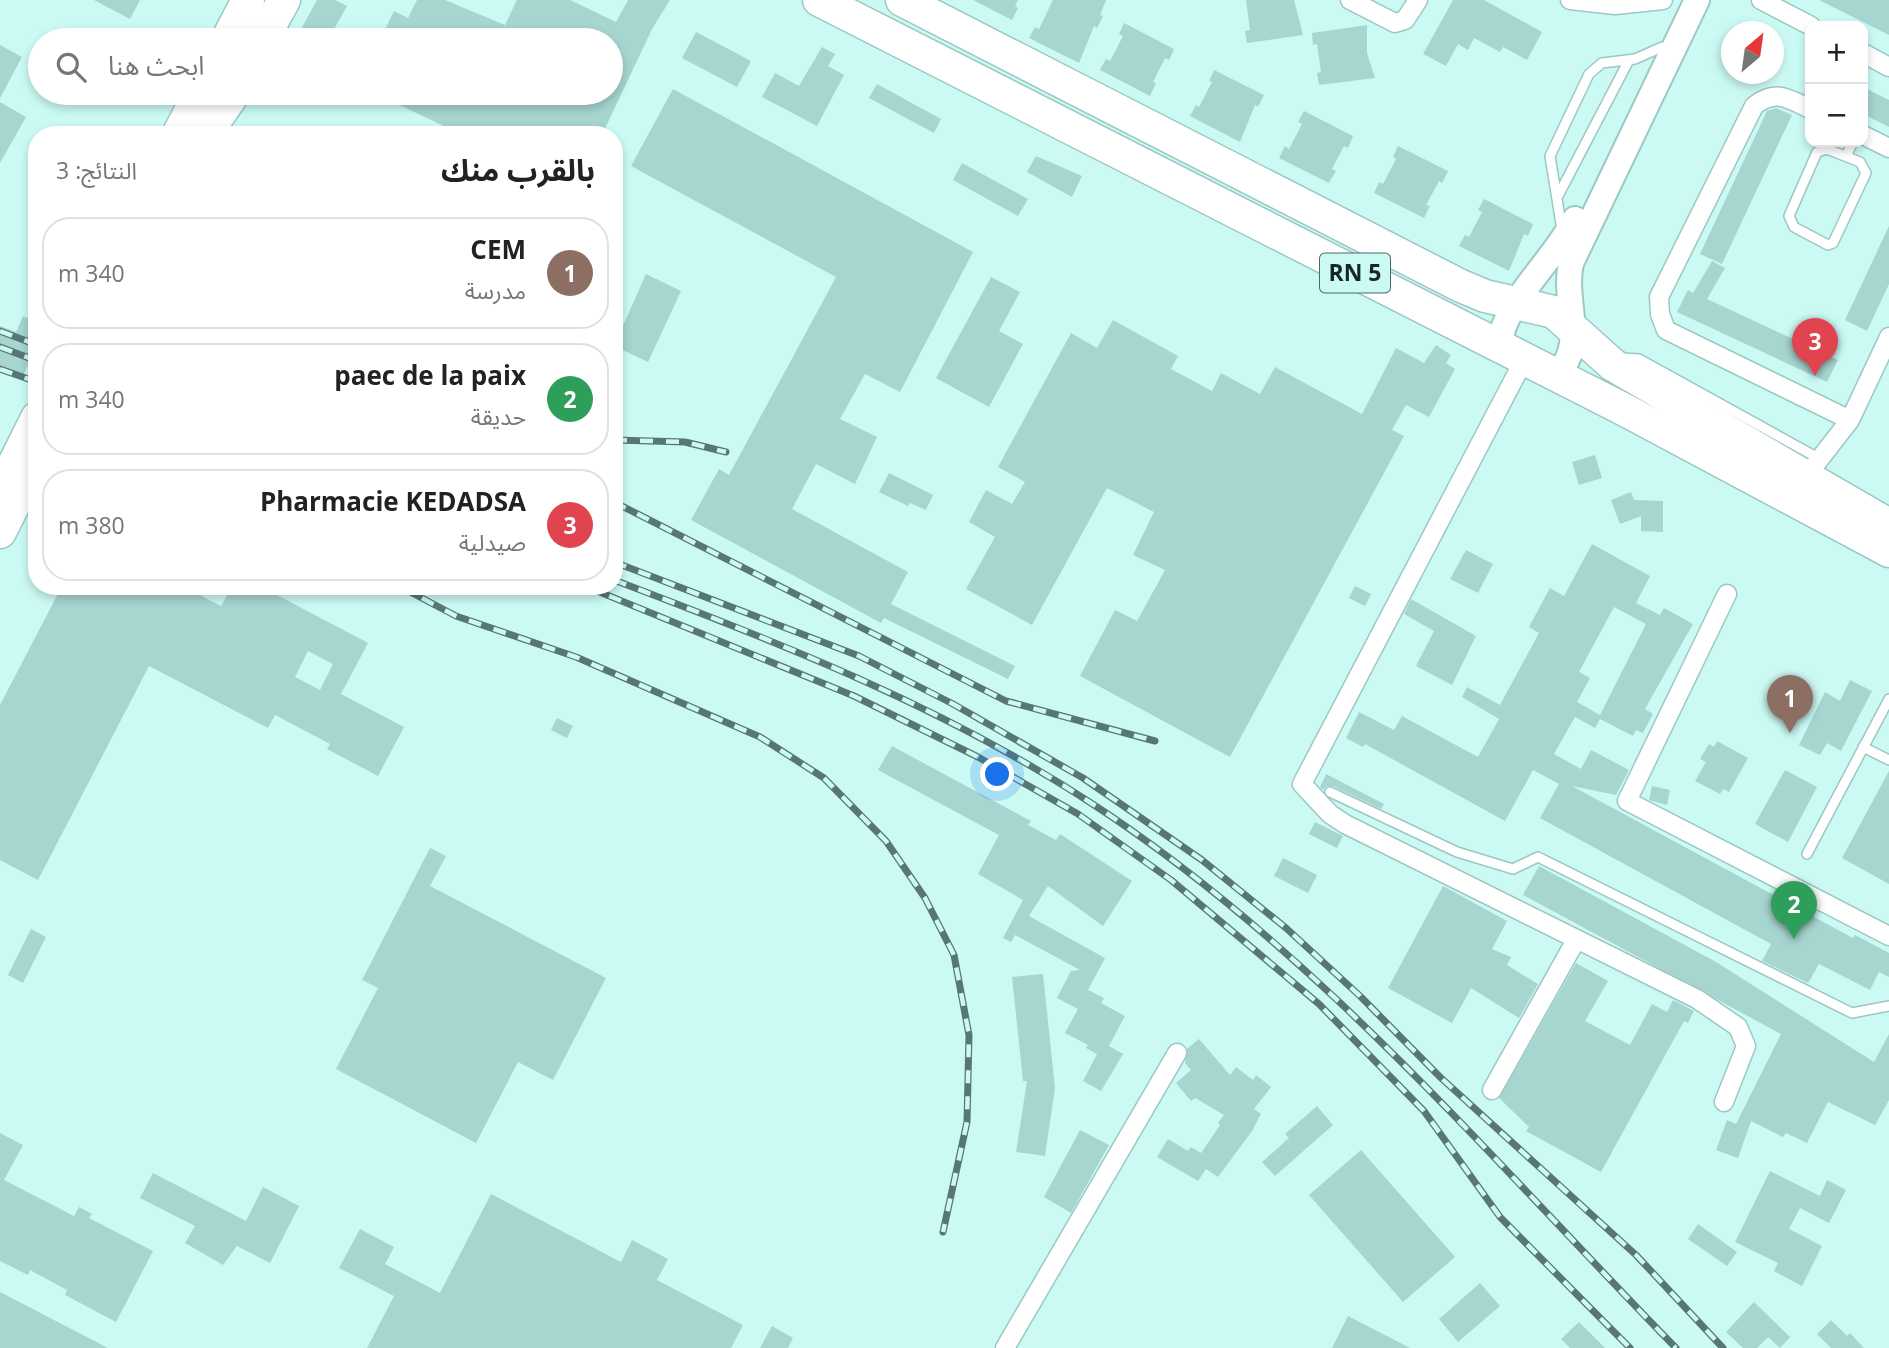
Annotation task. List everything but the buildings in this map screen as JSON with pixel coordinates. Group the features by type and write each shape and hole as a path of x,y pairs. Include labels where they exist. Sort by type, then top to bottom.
{"highway":[{"path":"248,20 284,0"},
{"name":"RN 5","path":"819,0 1555,376 1595,395 1806,477 1889,551"},
{"name":"RN 5","path":"902,0 1461,286 1485,296 1554,312 1573,327 1598,356 1612,365 1889,525"},
{"path":"179,126 185,105"},
{"path":"181,126 193,105"},
{"path":"204,126 215,105"},
{"path":"211,126 226,105"},
{"path":"1595,395 1612,365"},
{"path":"0,492 28,436"},
{"path":"0,532 28,478"}],"street":[{"path":"1350,0 1395,23 1405,20 1418,0"},
{"path":"1570,0 1615,5 1663,0"},
{"path":"1686,0 1562,242 1505,318 1511,353 1302,784 1330,814 1345,824 1697,999 1738,1027 1746,1046 1724,1102"},
{"path":"1555,376 1566,365 1573,351 1573,327 1567,286 1576,252 1697,0"},
{"path":"1760,0 1805,23"},
{"path":"1868,56 1889,67"},
{"path":"1805,106 1782,94 1766,96 1754,106 1659,297 1660,314 1666,330 1850,420"},
{"path":"1868,138 1889,148"},
{"path":"1806,477 1850,420 1889,337"},
{"path":"1727,594 1627,801 1889,936"},
{"path":"1492,1090 1576,940"},
{"path":"1005,1348 1177,1054"}],"lane":[{"path":"1562,242 1558,196 1550,156 1589,74 1602,62 1629,60 1662,47"},
{"path":"1558,196 1629,60"},
{"path":"1846,156 1850,147"},
{"path":"1827,149 1846,156 1860,162 1866,173 1833,243 1828,245 1794,227 1789,216 1818,152 1827,149"},
{"path":"1807,854 1889,699"},
{"path":"1863,747 1889,760"},
{"path":"1330,792 1457,852 1513,869 1538,857 1852,1013 1889,1006"}],"railway":[{"path":"0,331 28,342"},
{"path":"0,347 28,358"},
{"path":"0,369 28,379"},
{"path":"623,440 685,442 726,452"},
{"path":"623,507 1006,701 1155,741"},
{"path":"623,565 859,656 953,704 1083,778 1202,860 1286,928 1360,996 1440,1077 1636,1255 1723,1348"},
{"path":"623,584 798,652 978,736 1091,803 1173,861 1251,923 1398,1059 1676,1348"},
{"path":"416,595 456,616 576,657 760,737 824,778 886,841 925,898 954,955 969,1035 967,1122 943,1232"},
{"path":"607,595 854,696 978,757 1078,814 1171,880 1319,1004 1424,1111 1500,1217 1630,1348"}],"place":[{"name":"Pharmacie KEDADSA","path":"1815,376"},
{"name":"CEM","path":"1790,733"},
{"name":"paec de la paix","path":"1794,939"}]}
